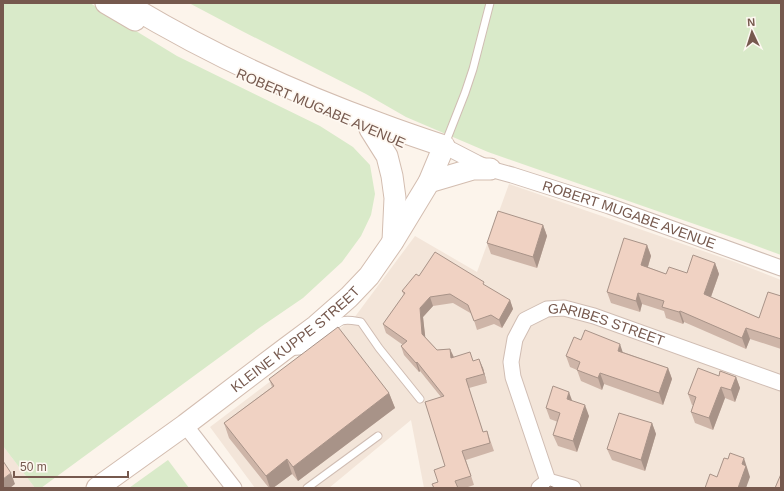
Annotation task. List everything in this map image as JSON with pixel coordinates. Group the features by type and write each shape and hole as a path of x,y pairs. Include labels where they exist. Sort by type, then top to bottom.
{"street":[{"name":"ROBERT MUGABE AVENUE","path":"106,3 164,36 290,98 370,129 608,206 781,268"},
{"name":"ROBERT MUGABE AVENUE","path":"125,3 209,50 279,83 442,152"},
{"path":"370,129 387,156 392,176 395,198 392,243"},
{"name":"KLEINE KUPPE STREET","path":"97,488 185,425 316,326 349,296 369,276 392,243 429,182 442,152"},
{"path":"429,182 484,166"},
{"name":"GARIBES STREET","path":"544,485 513,377 511,362 515,339 525,320 547,309 564,308 594,316 781,383"},
{"path":"185,425 234,488"},
{"path":"544,485 573,488"}],"lane":[{"path":"442,152 473,69 490,3"},
{"path":"285,349 296,352 308,348 343,321 350,320 361,322 379,348 420,399"},
{"path":"307,488 378,436"}],"shaded area":[{"path":"509,184 735,262 781,280 781,488 424,488 411,420 329,488 255,488 210,427 354,318 415,236 477,272"},
{"path":"3,446 35,488 3,488"}],"green space":[{"path":"3,3 90,3 177,56 320,126 353,147 370,165 375,194 371,215 361,236 342,262 303,298 262,326 41,488 35,488 3,446"},
{"path":"189,3 781,3 781,255 488,152 406,117 366,94"},
{"path":"168,460 189,488 129,488"}],"building":[{"path":"498,211 543,225 533,257 487,243"},
{"path":"624,238 647,245 641,265 666,274 669,267 687,273 693,255 715,263 704,294 759,318 768,292 781,296 781,339 746,328 742,338 680,311 662,307 664,301 638,293 636,301 607,292"},
{"path":"435,252 510,300 499,320 491,315 474,321 468,305 450,294 430,297 420,308 422,334 437,350 450,349 451,358 470,352 473,361 479,359 484,374 466,379 483,432 487,431 490,443 462,451 471,476 455,481 458,488 434,488 432,484 438,482 434,470 445,466 425,402 444,396 417,362 416,363 401,346 407,341 383,324 405,293 402,291 416,274 419,276"},
{"path":"338,327 389,393 293,467 287,459 266,476 224,423 274,386 269,379"},
{"path":"585,330 620,344 618,351 668,368 659,393 600,373 598,378 577,370 580,362 566,356 574,337 581,340"},
{"path":"698,368 719,376 720,371 736,377 731,390 721,387 709,418 691,412 696,397 688,394"},
{"path":"553,386 569,392 567,399 585,405 573,441 553,435 560,413 546,408"},
{"path":"619,413 652,423 641,460 607,449"},
{"path":"730,453 744,458 742,464 746,466 738,488 705,488 710,474 717,477 724,458 728,459"},
{"path":"3,461 11,473 3,479"},
{"path":"781,474 781,488 775,488"}]}
